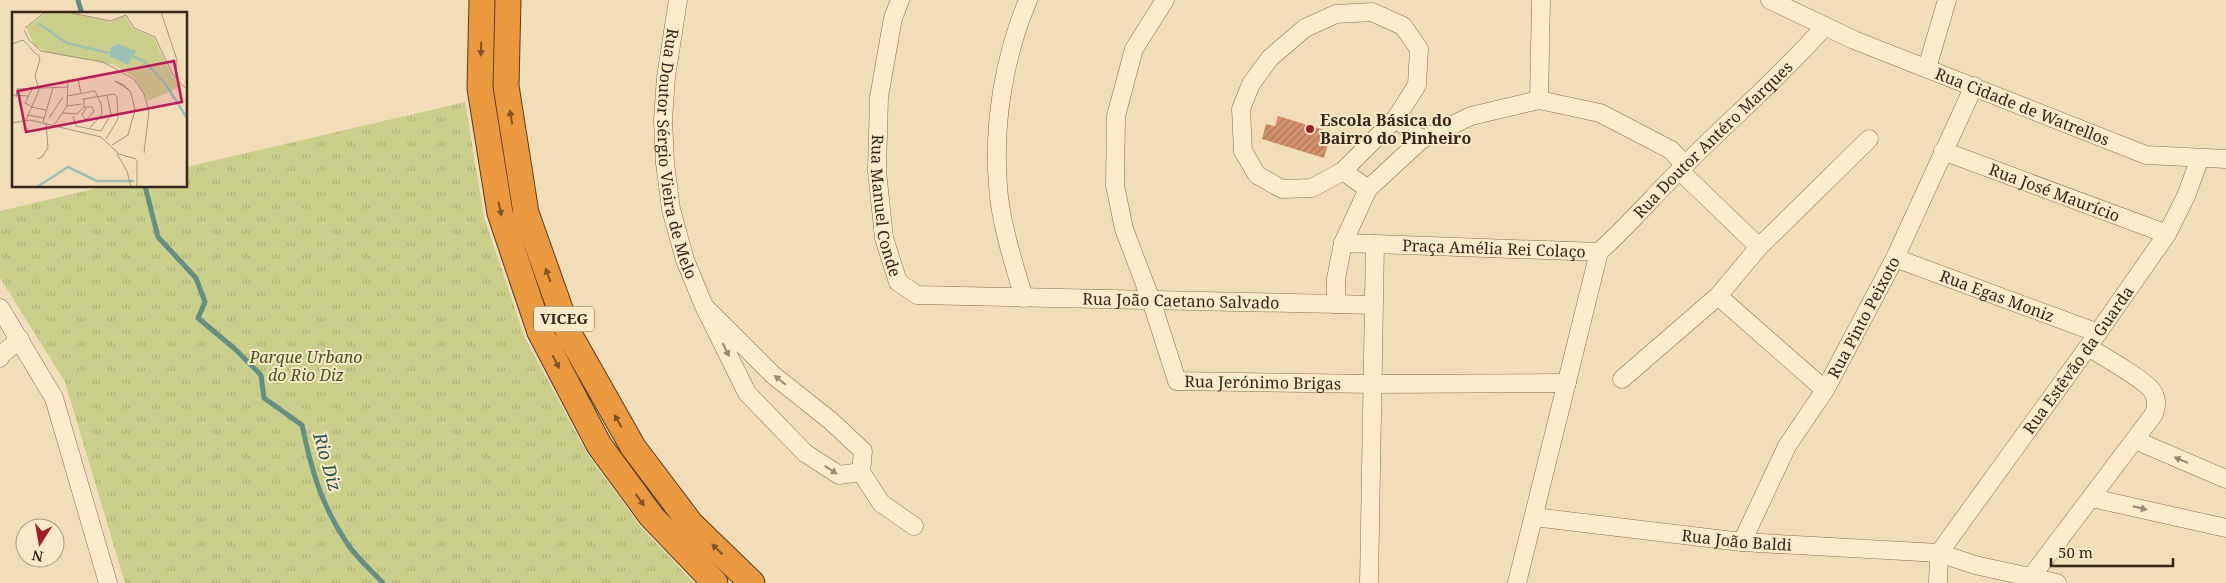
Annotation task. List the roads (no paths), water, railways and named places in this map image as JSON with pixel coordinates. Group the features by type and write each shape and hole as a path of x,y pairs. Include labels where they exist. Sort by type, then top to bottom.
{"highway":[{"name":"VICEG","path":"482,0 480,88 500,213 540,332 599,445 651,516 715,583"},
{"name":"VICEG","path":"508,0 506,86 526,213 570,334 633,447 691,524 752,583"}],"street":[{"name":"Rua Doutor Sérgio Vieira de Melo","path":"678,0 666,77 663,120 665,163 671,209 685,260 704,306 747,393 804,453 839,475 861,472"},
{"name":"Rua Manuel Conde","path":"900,0 893,18 879,97 876,170 884,238 898,282 917,295 1024,298"},
{"path":"1024,298 1012,258 998,187 998,133 1005,74 1015,30 1028,0"},
{"path":"1151,300 1124,229 1115,185 1116,116 1134,49 1166,0"},
{"path":"1539,100 1540,0"},
{"name":"Rua Cidade de Watrellos","path":"1770,0 1825,26 1926,68 2146,155 2226,159"},
{"path":"1926,68 1947,0"},
{"path":"1372,12 1403,26 1419,50 1417,85 1396,118 1343,171 1312,188 1282,189 1257,175 1243,151 1241,109 1251,84 1270,58 1305,28 1336,14 1372,12"},
{"name":"Rua Doutor Antéro Marques","path":"1598,252 1627,226 1682,168 1803,52 1825,26"},
{"name":"Rua Pinto Peixoto","path":"1742,542 1787,446 1825,390 1895,258 1942,151 1974,86"},
{"path":"1336,304 1336,279 1343,243 1368,189 1421,140 1471,116 1539,100 1600,113 1671,150 1682,168 1759,247"},
{"path":"1396,118 1421,140"},
{"path":"1622,379 1718,296 1759,247 1869,139"},
{"name":"Rua José Maurício","path":"1942,151 2167,234"},
{"name":"Rua Estêvão da Guarda","path":"1939,553 2167,234 2186,196 2200,158"},
{"path":"1343,171 1368,189"},
{"name":"Praça Amélia Rei Colaço","path":"1343,243 1598,252 1518,583"},
{"path":"1369,583 1375,244"},
{"name":"Rua Egas Moniz","path":"1895,258 2093,340 2112,361 2152,390 2157,404 2154,414 2031,577"},
{"path":"1718,296 1825,390"},
{"name":"Rua João Caetano Salvado","path":"1024,298 1374,305"},
{"name":"Rua Jerónimo Brigas","path":"1151,300 1177,381 1373,384"},
{"path":"704,306 773,375 831,421 863,451 861,472 881,503 914,526"},
{"path":"0,308 54,398 108,583"},
{"path":"0,358 0,355 20,339"},
{"path":"1373,384 1567,382"},
{"path":"2135,440 2226,479"},
{"path":"2092,498 2226,528"},
{"name":"Rua João Baldi","path":"1534,517 1742,542 1939,553 1975,565 2057,583"},
{"path":"1938,583 1939,553"}],"waterway":[{"name":"Rio Diz","path":"78,0 81,12"},
{"name":"Rio Diz","path":"146,188 158,237 196,278 205,302 198,318 235,349 261,375 264,398 302,425 314,473 331,516 353,551 383,583"}],"place":[{"name":"Escola Básica do Bairro do Pinheiro","path":"1310,129"}],"park label":[{"name":"Parque Urbano do Rio Diz","path":"306,366"}]}
